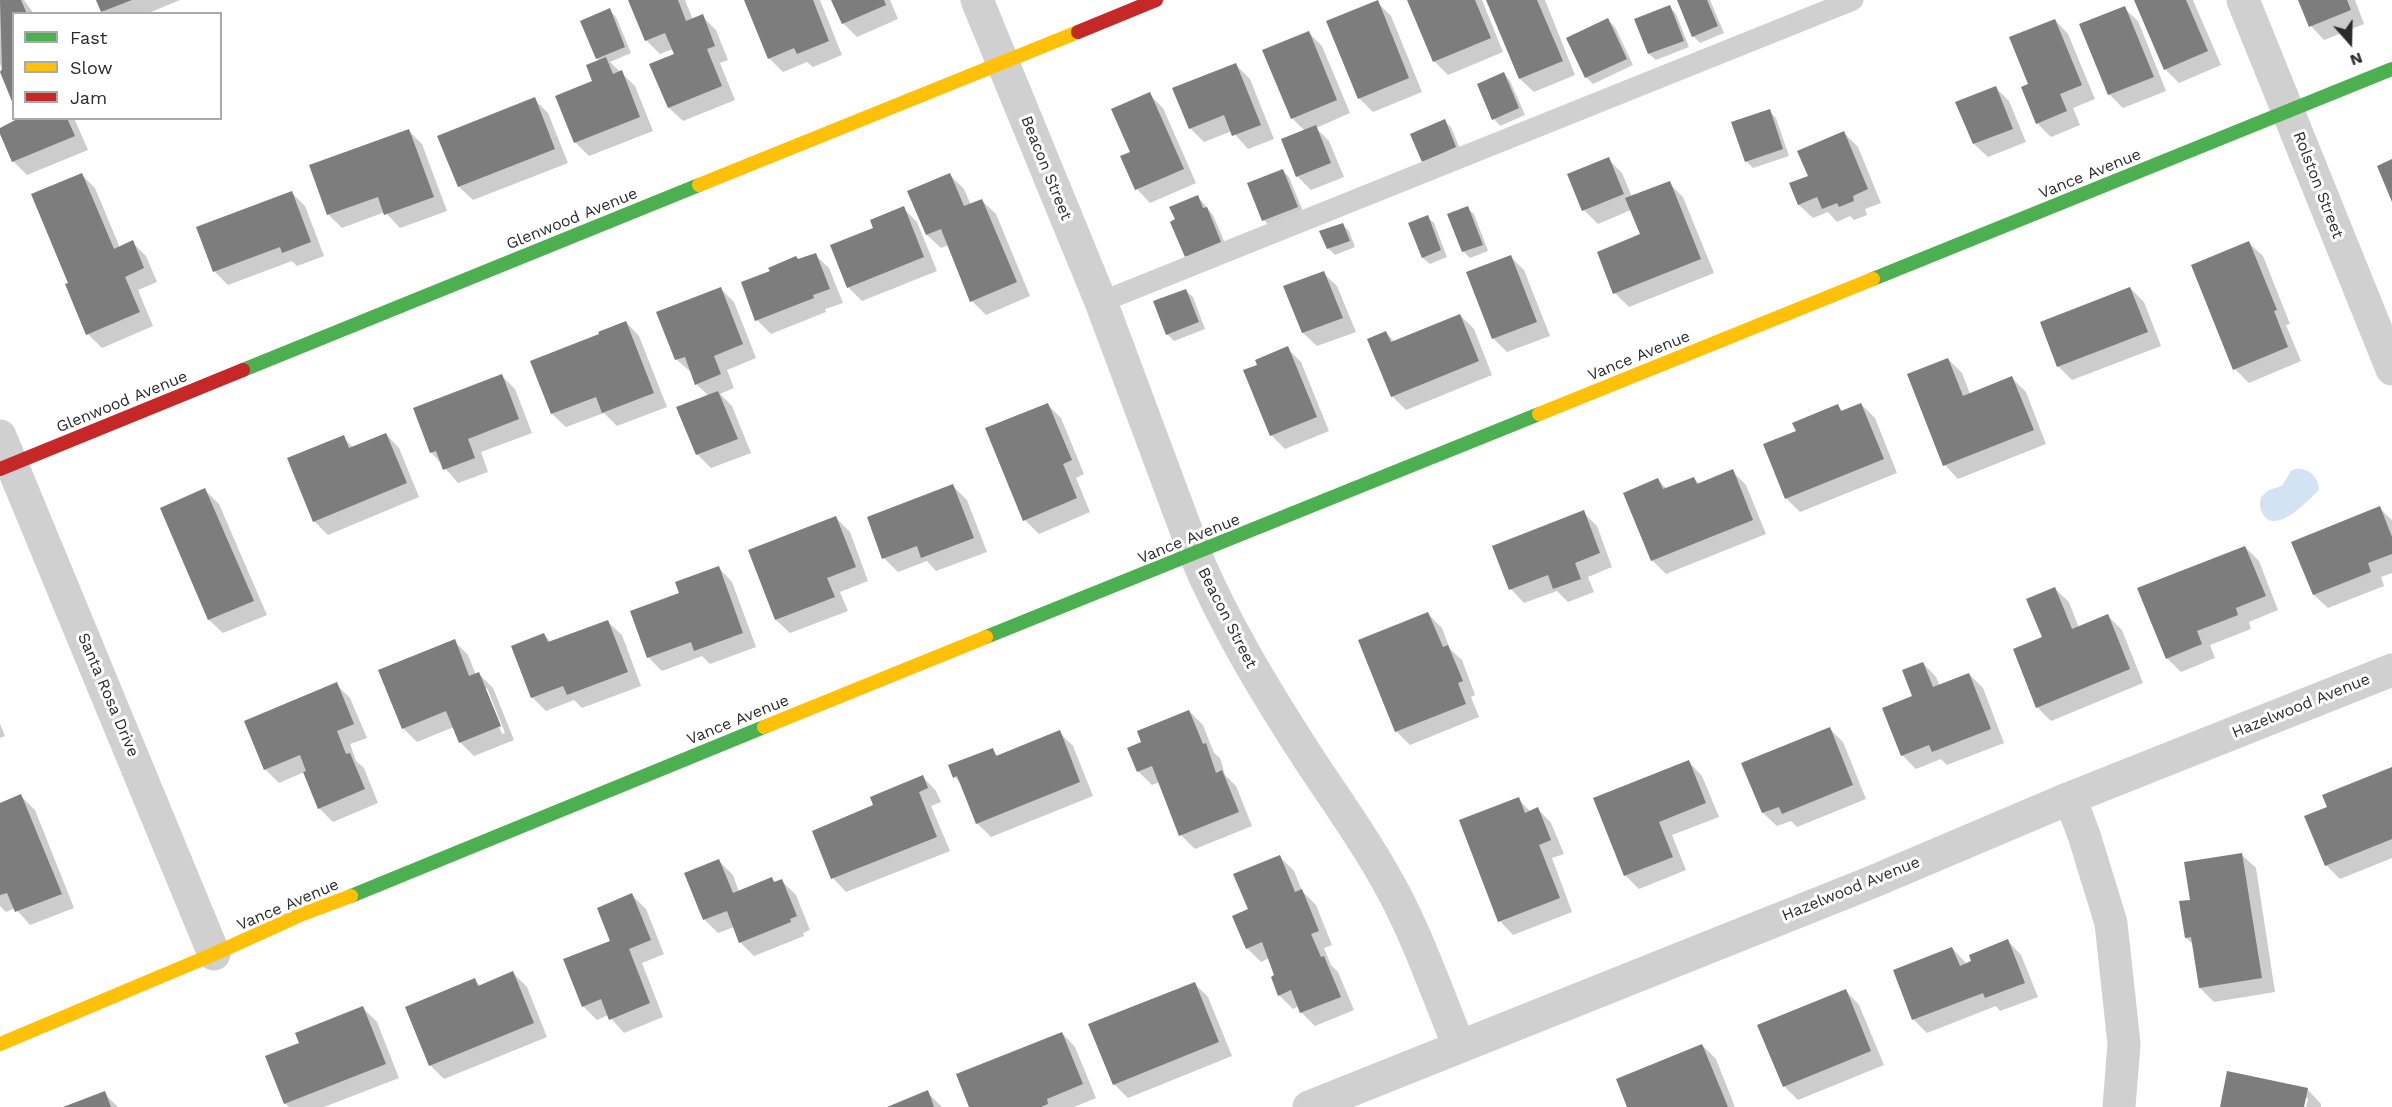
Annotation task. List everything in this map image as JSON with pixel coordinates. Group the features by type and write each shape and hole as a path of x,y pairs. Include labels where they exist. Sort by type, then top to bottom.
{"street":[{"name":"Beacon Street","path":"977,0 1101,302 1212,595 1248,661 1384,875 1408,921 1459,1046"},
{"name":"Glenwood Avenue","path":"4,456 1156,0"},
{"name":"Rolston Street","path":"2243,0 2392,369"},
{"name":"Vance Avenue","path":"0,1044 214,954 300,915 378,886 745,734 2392,69"},
{"name":"Santa Rosa Drive","path":"4,456 214,954"},
{"name":"Hazelwood Avenue","path":"1309,1107 1872,882 2070,798 2392,670"},
{"path":"2070,798 2088,846 2111,923 2124,1044 2119,1107"}],"lane":[{"path":"1101,302 1853,0"}],"water":[{"path":"2295,469 2312,474 2319,485 2319,490 2285,518 2277,521 2270,520 2264,516 2262,511 2261,497 2269,490 2282,486 2291,471"}],"building":[{"path":"0,0 21,0 26,12 12,12 12,102 0,72 2,69"},
{"path":"96,0 132,0 101,12"},
{"path":"628,0 678,0 686,21 703,14 715,46 707,49 722,86 668,108 649,64 674,54 665,33 645,41"},
{"path":"744,0 813,0 829,41 797,54 794,48 768,59"},
{"path":"831,0 884,0 886,5 842,24"},
{"path":"1378,0 1409,78 1358,99 1326,21"},
{"path":"1407,0 1475,0 1491,38 1433,62"},
{"path":"1486,0 1537,0 1563,61 1519,79"},
{"path":"1677,0 1707,0 1718,26 1692,37"},
{"path":"2134,0 2186,0 2208,51 2164,70"},
{"path":"2298,0 2347,0 2351,10 2309,27"},
{"path":"1670,5 1684,41 1648,54 1634,19"},
{"path":"2125,6 2154,77 2108,95 2079,24"},
{"path":"610,8 625,47 596,59 580,21"},
{"path":"1608,18 1627,59 1585,78 1566,38"},
{"path":"2055,19 2082,85 2060,94 2067,111 2036,124 2021,87 2028,84 2009,37"},
{"path":"1309,31 1337,100 1291,119 1262,50"},
{"path":"606,57 613,74 622,70 640,117 574,143 555,96 592,81 586,65"},
{"path":"1236,63 1261,125 1232,136 1224,115 1189,129 1172,88"},
{"path":"1504,72 1519,108 1492,120 1477,84"},
{"path":"1996,86 2013,129 1973,144 1955,102"},
{"path":"1150,92 1184,169 1135,190 1120,156 1130,152 1111,109"},
{"path":"535,97 555,149 458,187 437,136"},
{"path":"1770,109 1783,149 1745,162 1731,122"},
{"path":"1445,119 1456,147 1422,162 1410,134"},
{"path":"15,120 68,120 75,136 12,162 0,134 0,128"},
{"path":"1316,125 1331,163 1296,177 1281,139"},
{"path":"409,129 434,197 384,215 378,197 327,215 309,165"},
{"path":"1844,131 1868,189 1853,196 1854,201 1839,207 1837,203 1822,209 1817,197 1798,205 1789,183 1808,176 1797,151"},
{"path":"1609,157 1624,194 1582,211 1567,174"},
{"path":"2392,159 2392,202 2377,166"},
{"path":"1283,169 1298,207 1262,221 1247,183"},
{"path":"82,173 114,249 133,240 144,268 125,277 140,312 86,335 65,284 68,283 31,194"},
{"path":"950,173 964,206 982,199 1017,282 970,302 941,229 926,235 907,191"},
{"path":"1670,181 1701,259 1613,294 1597,252 1640,234 1625,198"},
{"path":"292,191 311,242 282,253 280,247 213,272 196,227"},
{"path":"1198,195 1203,208 1207,207 1221,242 1185,257 1170,222 1175,219 1169,207"},
{"path":"904,206 924,257 847,288 830,245 873,228 870,220"},
{"path":"1468,206 1483,245 1462,252 1447,214"},
{"path":"1428,215 1441,250 1422,258 1408,223"},
{"path":"1343,223 1350,241 1327,249 1319,231"},
{"path":"2249,241 2277,310 2274,311 2288,347 2233,370 2191,265"},
{"path":"816,253 830,289 813,295 814,298 755,321 741,282 770,271 768,268 796,256 798,259"},
{"path":"1511,255 1537,322 1492,339 1466,272"},
{"path":"1324,271 1343,318 1302,333 1283,286"},
{"path":"721,287 743,344 714,356 721,374 695,385 685,357 675,360 656,312"},
{"path":"2130,287 2148,332 2057,367 2040,322"},
{"path":"1186,289 1199,322 1166,335 1153,301"},
{"path":"1460,314 1479,361 1391,397 1367,339 1386,331 1391,342"},
{"path":"626,321 654,393 602,413 596,397 551,414 530,361"},
{"path":"1288,346 1317,417 1270,436 1243,370 1257,365 1255,360"},
{"path":"1948,358 1963,396 2012,376 2034,430 1943,466 1907,374"},
{"path":"502,374 519,419 468,439 475,458 443,470 436,451 430,453 413,408"},
{"path":"718,391 738,439 696,455 676,407"},
{"path":"1048,403 1072,460 1063,464 1077,498 1023,521 985,428"},
{"path":"1861,403 1884,459 1785,499 1763,444 1796,431 1792,423 1838,404 1841,411"},
{"path":"386,433 407,483 313,522 287,458 344,435 349,448"},
{"path":"1733,469 1753,520 1651,561 1623,493 1658,478 1663,489 1694,477 1697,484"},
{"path":"953,484 974,538 921,558 917,546 882,559 867,517"},
{"path":"205,488 254,601 208,620 160,508"},
{"path":"2380,506 2392,537 2392,554 2368,563 2371,572 2313,595 2291,542"},
{"path":"1584,510 1600,553 1575,563 1581,579 1553,589 1548,575 1509,590 1492,546"},
{"path":"836,516 856,567 827,578 835,597 775,620 748,550"},
{"path":"2245,546 2266,596 2236,608 2238,615 2197,631 2202,644 2166,659 2137,588"},
{"path":"719,566 743,633 694,651 691,642 647,658 630,611 679,593 675,582"},
{"path":"2055,587 2072,629 2108,614 2130,669 2036,708 2013,649 2042,637 2026,599"},
{"path":"1428,612 1443,647 1448,645 1463,681 1458,683 1466,704 1395,732 1358,640"},
{"path":"608,620 628,672 567,695 563,686 531,698 511,646 544,633 548,642"},
{"path":"455,639 469,676 479,672 501,726 459,743 446,711 402,729 378,670"},
{"path":"1923,662 1933,687 1969,673 1991,729 1932,752 1929,745 1901,756 1882,708 1912,696 1902,670"},
{"path":"337,682 354,724 337,731 346,754 350,753 365,789 318,809 303,772 306,771 300,755 264,770 244,721"},
{"path":"1189,710 1203,744 1206,743 1216,773 1222,770 1239,812 1179,836 1152,766 1137,772 1127,748 1141,742 1137,731"},
{"path":"1830,727 1853,785 1782,814 1779,807 1762,813 1741,763"},
{"path":"1060,730 1080,782 976,824 957,776 953,778 948,765 993,748 996,756"},
{"path":"1689,760 1706,803 1659,822 1673,857 1624,876 1593,798"},
{"path":"2392,767 2392,839 2325,866 2304,816 2327,807 2322,795"},
{"path":"923,775 928,788 919,792 937,837 831,879 812,831 873,805 870,797"},
{"path":"21,794 62,894 15,912 7,893 0,895 0,803"},
{"path":"1519,797 1525,813 1538,807 1551,840 1539,845 1560,898 1498,922 1459,820"},
{"path":"2242,853 2262,978 2199,988 2191,937 2185,938 2179,901 2190,900 2184,862"},
{"path":"1280,855 1295,892 1302,889 1319,931 1311,934 1321,957 1324,956 1341,997 1300,1013 1291,990 1278,996 1271,977 1274,975 1262,942 1246,949 1232,916 1248,909 1233,874"},
{"path":"719,859 733,893 772,877 774,882 782,879 797,916 790,919 791,922 739,943 727,911 703,920 684,873"},
{"path":"632,893 651,940 629,949 650,1003 609,1020 601,999 582,1007 563,959 610,941 597,908"},
{"path":"2008,939 2025,983 1985,998 1983,993 1912,1020 1893,970 1952,947 1960,966 1971,961 1969,955"},
{"path":"513,971 534,1023 429,1066 405,1007 475,978 478,986"},
{"path":"1195,982 1219,1042 1113,1085 1088,1024"},
{"path":"1846,989 1871,1051 1783,1087 1757,1025"},
{"path":"363,1006 386,1064 284,1104 265,1056 299,1043 295,1033"},
{"path":"1062,1032 1083,1084 1047,1099 1048,1104 1041,1107 969,1107 956,1074"},
{"path":"1702,1044 1728,1107 1627,1107 1616,1079"},
{"path":"2227,1071 2308,1088 2304,1107 2220,1107"},
{"path":"928,1090 934,1107 887,1107"},
{"path":"105,1091 111,1107 63,1107"}],"traffic: fast":[{"path":"1873,279 2392,69"},
{"path":"243,370 699,185"},
{"path":"986,637 1539,414"},
{"path":"351,896 764,727"}],"traffic: slow":[{"path":"699,185 1078,32"},
{"path":"1539,414 1873,279"},
{"path":"764,727 986,637"},
{"path":"0,1044 214,954 300,915 351,896"}],"traffic: jam":[{"path":"1078,32 1156,0"},
{"path":"0,469 243,370"}]}
